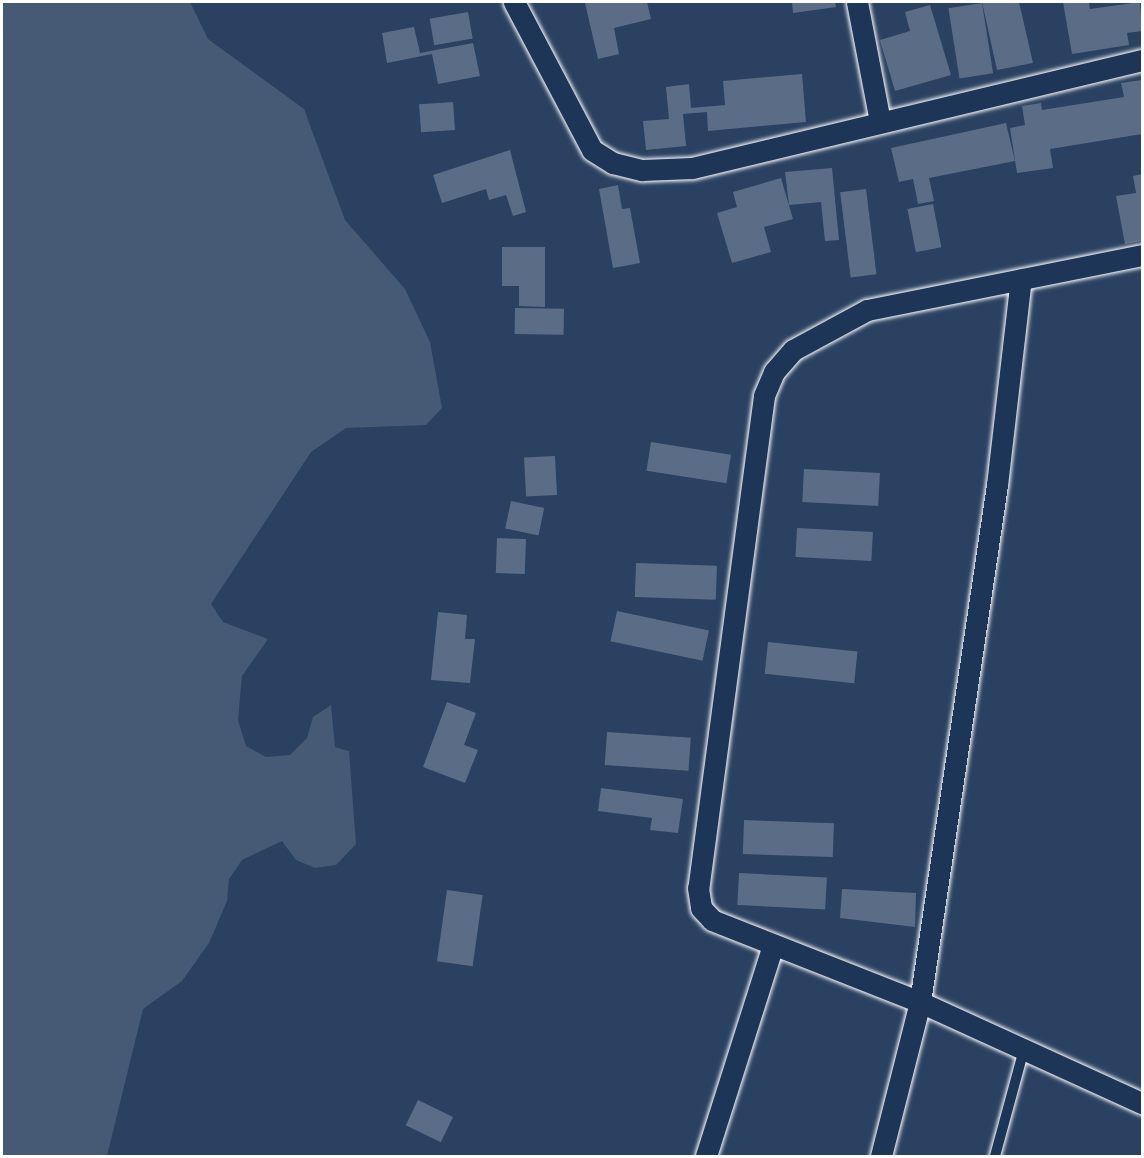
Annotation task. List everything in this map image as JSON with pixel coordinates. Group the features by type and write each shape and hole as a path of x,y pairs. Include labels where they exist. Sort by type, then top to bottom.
{"street":[{"path":"514,2 592,150 628,168 692,168 1143,60"},
{"path":"857,2 880,122"},
{"path":"1143,255 867,310 793,350 767,384 698,898 712,920 920,1002 1143,1103"},
{"path":"881,1156 920,1002 998,485 1021,279"},
{"path":"706,1156 773,945"}],"lane":[{"path":"994,1156 1024,1049"}],"shaded area":[{"path":"2,2 190,2 208,39 304,109 345,220 405,289 430,342 442,408 426,425 346,428 311,452 211,604 223,622 268,639 242,676 238,720 246,746 266,757 290,755 307,738 313,717 331,705 335,747 349,751 356,844 336,865 315,868 296,860 282,841 242,860 229,879 227,901 209,943 182,981 143,1009 107,1156 2,1156"}],"building":[{"path":"647,2 651,19 614,28 619,54 598,59 585,3"},
{"path":"792,2 835,2 836,7 793,13"},
{"path":"982,2 1019,2 1033,63 997,70"},
{"path":"1063,2 1089,2 1090,9 1140,2 1142,31 1127,33 1129,45 1072,54"},
{"path":"982,3 993,73 960,78 948,8"},
{"path":"930,5 951,75 895,91 880,40 910,31 905,12"},
{"path":"468,12 473,39 434,45 430,19"},
{"path":"414,27 420,53 473,43 480,76 438,84 432,54 387,63 382,33"},
{"path":"802,74 806,122 708,131 707,112 683,114 686,146 646,150 643,121 669,119 666,87 689,84 691,108 725,105 723,81"},
{"path":"1142,80 1142,134 1050,149 1053,168 1017,173 1010,128 1025,125 1022,106 1041,103 1042,110 1124,97 1121,83"},
{"path":"453,102 455,130 421,132 419,104"},
{"path":"1006,123 1015,161 929,178 934,201 918,204 913,179 899,182 891,148"},
{"path":"510,150 526,212 513,216 506,195 489,200 486,189 442,203 433,175"},
{"path":"832,168 839,240 825,241 821,202 789,205 785,172"},
{"path":"1142,174 1142,241 1125,244 1116,196 1136,193 1133,176"},
{"path":"781,178 793,219 764,227 771,252 732,263 717,213 737,207 733,192"},
{"path":"618,185 622,209 630,208 640,263 613,268 599,189"},
{"path":"866,189 876,274 851,278 840,192"},
{"path":"933,204 941,247 916,252 907,209"},
{"path":"502,247 545,247 545,307 519,306 519,286 502,286"},
{"path":"515,308 564,309 564,335 515,334"},
{"path":"651,442 731,455 726,483 646,471"},
{"path":"555,456 557,495 526,497 524,458"},
{"path":"804,469 880,473 878,506 802,502"},
{"path":"511,501 544,508 538,535 505,528"},
{"path":"797,528 873,532 871,561 795,557"},
{"path":"497,538 526,539 525,574 496,573"},
{"path":"636,563 717,566 716,600 635,597"},
{"path":"617,611 709,631 703,661 611,641"},
{"path":"438,612 467,615 465,639 475,639 470,683 431,680"},
{"path":"768,642 858,651 854,683 765,674"},
{"path":"447,702 476,713 464,745 478,750 465,783 423,767"},
{"path":"607,732 691,738 688,771 605,765"},
{"path":"601,788 683,799 678,833 650,830 652,818 598,811"},
{"path":"744,820 834,823 833,857 743,854"},
{"path":"739,873 827,878 825,910 737,905"},
{"path":"842,889 916,893 915,927 840,918"},
{"path":"447,890 483,895 473,966 437,961"},
{"path":"418,1100 453,1117 441,1142 406,1125"}]}
